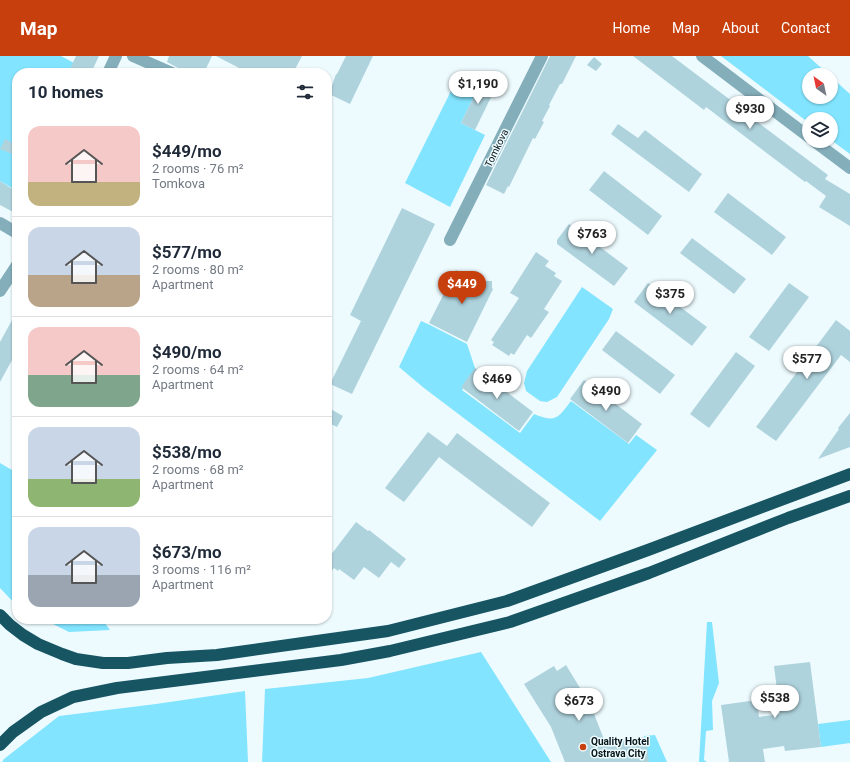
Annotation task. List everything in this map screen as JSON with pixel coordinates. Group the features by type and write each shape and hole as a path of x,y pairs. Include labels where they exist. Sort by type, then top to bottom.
{"highway":[{"path":"0,615 23,635 38,644 76,659 103,663 128,663 167,658 217,655 388,631 507,601 850,474"},
{"path":"0,745 13,732 41,712 73,697 117,688 341,660 390,651 510,622 649,573 788,518 850,496"}],"street":[{"path":"110,68 116,56"},
{"path":"133,56 161,68"},
{"name":"Tomkova","path":"450,240 542,56"},
{"path":"702,56 802,132"},
{"path":"823,148 850,168"},
{"path":"0,223 12,230"},
{"path":"0,291 12,273"}],"shaded area":[{"path":"0,56 61,56 76,64 74,68 12,68 12,188 0,181"},
{"path":"721,56 808,56 821,68 802,68 802,104 838,104 838,83 850,94 850,154 838,145 838,112 802,112 802,118"},
{"path":"461,71 482,80 461,123 485,135 450,207 405,183"},
{"path":"582,287 613,309 609,319 557,397 547,402 540,401 526,391 524,383 527,371"},
{"path":"421,321 467,344 476,371 462,390 520,433 534,414 547,418 556,417 571,401 629,444 636,435 657,450 600,521 424,388 399,367"},
{"path":"0,463 12,470 12,601 0,588"},
{"path":"707,622 712,622 719,683 712,701 713,730 706,731 704,760 707,762 699,762"},
{"path":"53,624 106,624 110,630 69,632"},
{"path":"481,652 551,762 262,762 265,689 368,678"},
{"path":"245,691 248,762 2,762 59,716"},
{"path":"850,720 850,743 821,747 818,724"},
{"path":"655,735 667,762 648,762 644,736"}],"building":[{"path":"76,56 99,56 93,68 70,68"},
{"path":"169,56 212,56 206,68 178,68 167,62"},
{"path":"216,56 302,56 296,68 239,68"},
{"path":"346,56 373,56 350,104 332,95 332,85"},
{"path":"550,56 576,56 562,84 560,84 549,105 550,106 542,121 544,122 535,139 533,138 509,187 508,186 504,194 486,185"},
{"path":"633,56 672,56 828,175 825,179 850,194 850,226 819,207 826,196 806,181 805,182 706,107 704,110"},
{"path":"594,57 602,64 596,71 587,65"},
{"path":"482,80 496,87 475,130 461,123"},
{"path":"618,124 638,138 645,130 702,174 689,192 611,134"},
{"path":"5,139 12,142 12,154 0,149"},
{"path":"604,171 662,216 648,235 589,190"},
{"path":"0,181 12,189 12,211 0,205"},
{"path":"728,193 786,237 772,255 714,212"},
{"path":"402,208 435,224 352,394 332,385 332,380 361,321 350,315"},
{"path":"569,224 628,268 614,286 557,244 557,240"},
{"path":"692,238 746,279 734,294 680,253"},
{"path":"536,252 549,261 545,266 556,273 554,276 562,281 544,309 549,312 531,338 527,335 514,355 511,353 509,356 492,345 494,342 491,340 519,298 510,293"},
{"path":"456,270 471,278 484,278 484,281 492,281 493,289 467,342 429,323"},
{"path":"648,283 707,327 692,346 634,302"},
{"path":"789,283 809,297 769,351 749,337"},
{"path":"12,320 12,360 0,382 0,342"},
{"path":"836,320 850,331 850,362 841,355 776,441 756,427"},
{"path":"616,331 675,375 660,394 602,350"},
{"path":"736,352 755,366 709,428 690,414"},
{"path":"475,368 533,412 519,431 461,387"},
{"path":"584,380 642,424 628,443 570,399"},
{"path":"332,410 343,416 337,427 332,424"},
{"path":"850,413 850,447 818,459 839,429 838,428"},
{"path":"428,432 447,446 457,433 550,503 532,527 439,457 404,502 385,488"},
{"path":"356,522 368,531 369,530 406,559 399,568 391,562 379,578 364,567 354,580 339,569 338,571 334,568 332,571 332,553"},
{"path":"810,662 821,747 785,751 784,746 763,749 765,762 729,762 721,705 757,700 759,717 780,714 774,666"},
{"path":"566,665 591,706 605,742 646,737 649,762 565,762 551,727 524,684 554,666 557,671"}],"place":[{"name":"Quality Hotel Ostrava City","path":"583,747"}]}
